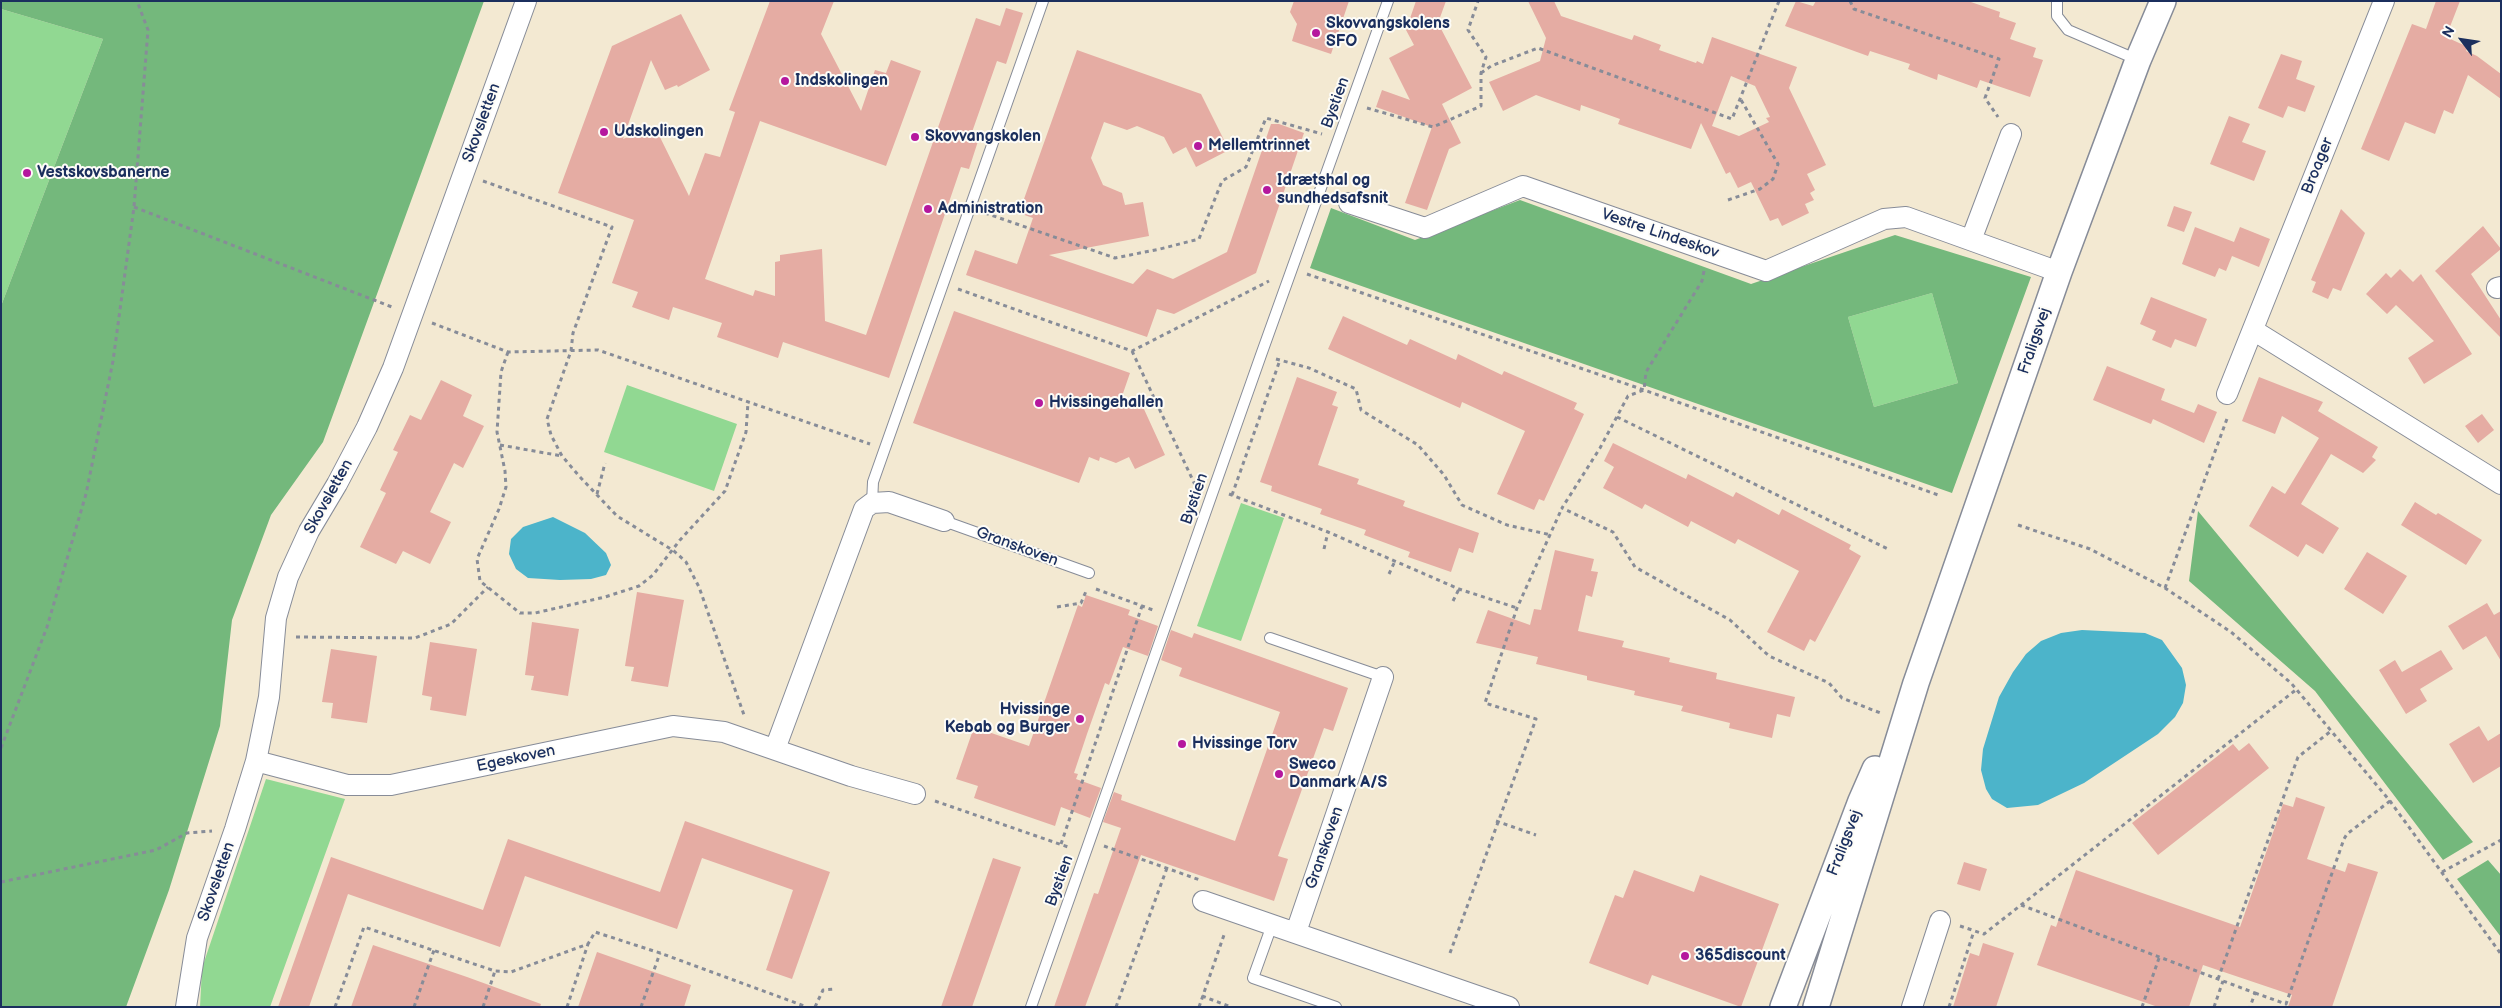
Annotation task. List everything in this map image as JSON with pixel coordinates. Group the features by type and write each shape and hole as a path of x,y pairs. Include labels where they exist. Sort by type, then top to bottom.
{"street":[{"name":"Skovsletten","path":"186,1007 197,938 235,829 256,761 269,697 276,618 288,577 309,531 337,484 367,427 413,316 526,1"},
{"name":"Fraligsvej","path":"1816,1007 1916,684 2059,272 2138,60 2163,1"},
{"name":"Broager","path":"2227,394 2384,1"},
{"path":"1971,240 2011,134"},
{"name":"Vestre Lindeskov","path":"1349,203 1425,228 1523,186 1766,271 1884,219 1906,217 2059,272"},
{"path":"2253,330 2501,484"},
{"path":"775,749 864,509 872,503 889,502 944,521"},
{"name":"Granskoven","path":"1296,932 1382,677"},
{"name":"Fraligsvej","path":"1783,1007 1861,801 1897,720 1916,684"},
{"name":"Egeskoven","path":"256,761 347,785 391,785 673,726 724,732 851,776 915,794"},
{"path":"1203,901 1509,1007"},
{"path":"1912,1007 1940,921"}],"lane":[{"path":"872,503 873,482 1042,1"},
{"name":"Bystien","path":"1031,1007 1388,1"},
{"path":"2057,1 2057,16 2068,30 2138,60"},
{"name":"Granskoven","path":"944,521 1089,573"},
{"name":"Granskoven","path":"1270,638 1382,677"},
{"path":"1272,924 1253,978 1336,1007"}],"path":[{"path":"1,748 47,627 86,494 113,361 134,207 148,30 137,1"},
{"path":"1352,103 1432,127 1482,106 1481,73 1486,57 1468,30 1478,1"},
{"path":"1481,73 1491,66 1538,48 1732,119 1779,1"},
{"path":"1850,1 1854,9 1999,59 1985,98 2011,134"},
{"path":"1728,200 1760,189 1773,179 1778,164 1740,97"},
{"path":"970,208 1115,258 1199,239 1222,181 1246,167 1266,118 1339,139"},
{"path":"464,174 612,227 573,333 571,351 547,419 551,435 562,456 617,516 674,551 686,562 699,587 733,688 737,692 751,741"},
{"path":"134,207 508,352 598,350 885,449"},
{"path":"1644,390 1646,372 1702,281 1710,252"},
{"path":"1132,351 1292,269 1644,390 1941,496"},
{"path":"943,284 1132,351 1207,510"},
{"path":"508,352 501,372 498,432 506,486 499,509 476,559 480,581 520,613 535,613 606,597 639,586 653,575 674,551 680,540 724,491 746,432 748,402"},
{"path":"1261,355 1309,368 1356,389 1361,410 1418,445 1444,476 1462,504 1507,526 1551,535"},
{"path":"1232,495 1280,360"},
{"path":"1450,953 1496,821 1536,719 1485,702 1517,608 1562,508 1600,448 1628,396 1644,390"},
{"path":"2165,588 2231,408 2227,394"},
{"path":"1617,417 1888,549"},
{"path":"500,445 562,456"},
{"path":"597,495 605,463"},
{"path":"1214,488 1328,532 1459,589 1517,608"},
{"path":"1562,508 1613,532 1635,567 1730,620 1768,656 1829,683 1842,698 1897,720"},
{"path":"2018,524 2090,549 2165,588 2231,632 2297,689 2390,801 2501,954"},
{"path":"1324,549 1328,532"},
{"path":"1390,574 1395,561"},
{"path":"1057,606 1082,603 1088,586"},
{"path":"274,637 415,638 451,624 488,587"},
{"path":"1453,601 1459,589"},
{"path":"1061,844 1142,606"},
{"path":"1940,921 1984,934 2297,689"},
{"path":"2218,979 2298,757 2331,731"},
{"path":"2021,905 2286,1005 2344,839 2347,834 2390,801"},
{"path":"1496,821 1536,835"},
{"path":"1,882 156,850 187,833 235,829"},
{"path":"2442,872 2501,840"},
{"path":"1116,1007 1167,868"},
{"path":"1199,1007 1232,911"},
{"path":"335,1007 364,928 495,971 511,972 588,944"},
{"path":"1949,1007 1974,931"},
{"path":"567,1007 588,944 595,932 660,952 807,1007"},
{"path":"414,1007 434,950"},
{"path":"641,1007 660,952"},
{"path":"2142,1007 2159,958"},
{"path":"483,1007 495,971"},
{"path":"2214,1007 2223,981"},
{"path":"816,1007 823,990 836,989"},
{"path":"2250,1007 2255,993"},
{"path":"1202,996 1231,1007"}],"green space":[{"path":"1,1 484,1 323,442 271,515 232,620 220,726 169,890 126,1007 1,1007 1,306 103,39 1,9"},
{"name":"Vestskovsbanerne","path":"1,9 103,39 1,306"},
{"path":"1520,200 1751,284 1895,235 2031,277 1952,493 1310,268 1331,208 1415,240","holes":["1932,293 1958,383 1874,407 1848,317"]},
{"path":"1932,293 1958,383 1874,407 1848,317"},
{"path":"627,385 737,424 714,491 604,452"},
{"path":"1241,503 1284,518 1241,641 1197,626"},
{"path":"2198,511 2473,842 2443,860 2315,691 2189,581"},
{"path":"266,779 345,799 270,1007 200,1007 202,968"},
{"path":"2488,860 2501,875 2501,937 2457,879"}],"water":[{"path":"553,517 585,533 606,553 611,565 606,575 591,579 528,578 516,569 509,554 511,539 523,527"},
{"path":"2082,630 2145,633 2162,640 2182,668 2186,685 2183,703 2175,717 2158,734 2084,783 2038,805 2007,808 1992,799 1986,789 1981,770 1983,749 1999,697 2026,654 2041,641 2061,633"}],"building":[{"path":"770,1 834,1 821,34 861,111 875,70 886,73 891,60 921,71 886,166 760,121 705,279 753,296 755,290 775,296 775,262 780,261 780,255 822,249 825,321 866,335 976,18 1000,26 1006,8 1023,13 1006,64 997,61 971,135 979,138 969,169 961,167 889,378 783,342 778,358 717,337 722,323 673,307 669,320 632,307 638,292 612,283 634,220 558,193 612,46 681,14 710,70 678,87 677,85 665,90 651,60 623,139 655,127 689,196 705,153 720,157 735,112 729,110"},
{"name":"Skovvangskolens SFO","path":"1294,1 1349,1 1331,54 1292,41 1297,24 1290,12"},
{"path":"1416,1 1446,1 1438,23 1472,88 1442,104 1461,143 1449,149 1427,210 1405,203 1432,127 1376,107 1382,90 1410,100 1389,58 1414,45 1406,30"},
{"path":"1528,1 1554,1 1561,16 1632,40 1634,35 1661,45 1659,50 1696,63 1697,61 1703,64 1712,37 1797,67 1789,88 1826,165 1807,174 1815,190 1810,193 1814,200 1805,204 1809,213 1782,226 1778,218 1770,221 1751,182 1738,188 1730,172 1726,174 1701,123 1691,149 1618,124 1620,119 1581,105 1580,111 1536,95 1503,111 1489,82 1540,61 1546,38","holes":["1731,76 1755,86 1770,117 1766,118 1769,122 1739,136 1712,126"]},
{"path":"1796,1 1813,6 1816,1 1968,1 2000,12 1999,17 2016,23 2010,39 2036,48 2033,57 2043,60 2030,97 1980,80 1977,88 1938,74 1937,80 1908,69 1910,64 1870,51 1868,56 1785,26"},
{"path":"2436,1 2460,1 2446,37 2468,47 2466,51 2477,56 2501,74 2501,99 2468,75 2453,114 2444,110 2435,134 2405,122 2389,161 2361,149 2412,24 2426,29"},
{"path":"1077,50 1201,94 1229,150 1196,167 1186,147 1173,154 1164,137 1137,126 1127,130 1104,122 1091,158 1103,185 1122,193 1125,205 1143,202 1149,236 1049,255 1133,284 1147,269 1173,279 1227,252 1271,124 1279,124 1304,133 1256,273 1174,314 1157,309 1147,337 966,275 975,250 1017,264 1033,218 1019,213"},
{"path":"2281,54 2302,61 2296,79 2315,86 2305,112 2288,106 2283,118 2258,108"},
{"path":"2229,116 2250,124 2242,142 2266,151 2254,181 2210,164"},
{"path":"2174,206 2192,212 2184,232 2167,226"},
{"path":"2341,209 2365,233 2341,291 2333,288 2328,299 2312,292 2316,282 2311,280"},
{"path":"2483,226 2501,249 2471,274 2501,320 2501,338 2435,271"},
{"path":"2195,227 2234,242 2240,227 2270,239 2259,267 2232,256 2226,271 2219,268 2215,277 2182,264"},
{"path":"2400,269 2413,282 2421,274 2472,354 2424,384 2408,358 2434,341 2396,305 2387,314 2366,294 2386,273 2391,278"},
{"path":"2151,297 2207,319 2196,347 2175,339 2171,348 2152,340 2156,331 2140,324"},
{"name":"Hvissingehallen","path":"954,311 1130,373 1121,399 1143,407 1165,455 1135,469 1129,457 1116,463 1100,457 1099,461 1089,457 1079,483 913,423"},
{"path":"1343,316 1407,345 1410,339 1456,360 1458,354 1502,375 1504,371 1577,403 1574,409 1584,414 1544,501 1539,499 1534,510 1497,494 1525,431 1462,402 1460,408 1328,349"},
{"path":"2107,366 2165,389 2161,400 2194,413 2198,404 2217,412 2204,443 2153,419 2151,424 2093,400"},
{"path":"1297,377 1337,392 1332,405 1338,407 1318,465 1359,479 1357,484 1405,501 1403,506 1479,533 1473,553 1459,548 1451,572 1408,557 1410,552 1364,535 1366,530 1320,514 1322,509 1271,491 1272,486 1260,482"},
{"path":"2259,377 2323,402 2318,411 2378,447 2372,457 2376,460 2363,473 2331,454 2301,504 2339,528 2323,554 2306,544 2298,557 2249,526 2272,486 2285,494 2319,438 2282,416 2275,434 2242,421"},
{"path":"441,380 472,395 463,416 484,426 463,468 454,463 430,512 451,522 430,564 403,551 396,564 360,547 386,493 380,490 398,452 393,450 410,415 421,420"},
{"path":"2482,414 2494,430 2478,443 2465,426"},
{"path":"1613,443 1686,479 1688,474 1733,497 1736,492 1779,515 1782,509 1851,545 1849,549 1861,556 1815,642 1810,639 1804,651 1767,632 1799,571 1738,539 1735,544 1691,521 1688,527 1645,504 1642,509 1603,488 1614,467 1604,461"},
{"path":"2415,502 2436,515 2438,513 2482,540 2466,565 2401,525"},
{"path":"1555,550 1594,559 1591,571 1598,572 1592,597 1586,595 1578,631 1624,641 1622,647 1670,658 1669,662 1717,673 1716,679 1795,697 1790,717 1777,714 1772,738 1729,728 1730,723 1681,711 1683,706 1634,695 1635,691 1587,680 1587,676 1536,664 1538,657 1476,643 1488,610 1530,625 1534,609 1541,610"},
{"path":"2367,552 2407,576 2383,614 2344,589"},
{"path":"637,592 684,600 668,687 631,681 634,667 625,666"},
{"path":"1086,595 1130,610 1128,615 1158,626 1148,656 1123,647 1109,685 1105,683 1074,773 1078,774 1076,779 1101,788 1090,818 1061,807 1055,826 974,798 978,786 956,779 974,727 1029,746 1078,605 1082,607"},
{"path":"2487,603 2494,615 2501,611 2501,661 2486,636 2463,650 2448,626"},
{"path":"532,622 579,629 568,696 531,690 534,676 525,675"},
{"path":"1171,630 1192,638 1194,633 1348,688 1333,731 1324,728 1278,856 1288,859 1274,901 1141,855 1085,1007 1054,1007 1094,893 1098,894 1121,828 1103,822 1114,792 1122,795 1121,800 1235,841 1280,712 1179,676 1182,668 1161,660"},
{"path":"430,642 477,649 466,716 430,710 432,697 422,695"},
{"path":"331,649 377,656 367,723 331,718 333,703 322,702"},
{"path":"2441,650 2453,669 2420,689 2427,701 2406,714 2379,670 2395,660 2402,672"},
{"path":"2479,726 2488,741 2501,733 2501,766 2473,783 2449,744"},
{"path":"2249,743 2269,768 2158,855 2132,823 2233,744 2239,751"},
{"path":"2296,797 2325,807 2307,859 2345,872 2348,863 2378,872 2332,1007 2288,1007 2292,995 2203,965 2189,1007 2158,1007 2037,965 2051,925 2056,927 2076,870 2240,927 2283,804 2293,807"},
{"path":"685,821 830,872 792,979 766,970 793,890 702,858 677,929 525,876 500,947 348,894 309,1007 278,1007 331,857 483,910 508,839 660,892"},
{"path":"993,858 1021,867 972,1007 941,1007"},
{"path":"1964,862 1987,869 1980,891 1957,884"},
{"path":"1634,870 1694,892 1700,875 1779,904 1741,1007 1652,975 1648,985 1589,963 1615,895 1623,898"},
{"path":"1983,943 2014,953 1996,1007 1953,1007 1970,953 1979,956"},
{"path":"373,945 541,1004 540,1007 351,1007"},
{"path":"597,952 691,985 684,1007 578,1007"}],"place":[{"name":"Skovvangskolens SFO","path":"1316,33"},
{"name":"Indskolingen","path":"785,81"},
{"name":"Udskolingen","path":"604,132"},
{"name":"Skovvangskolen","path":"915,137"},
{"name":"Mellemtrinnet","path":"1198,146"},
{"name":"Vestskovsbanerne","path":"27,173"},
{"name":"Idrætshal og sundhedsafsnit","path":"1267,190"},
{"name":"Administration","path":"928,209"},
{"name":"Hvissingehallen","path":"1039,403"},
{"name":"Hvissinge Kebab og Burger","path":"1080,719"},
{"name":"Hvissinge Torv","path":"1182,744"},
{"name":"Sweco Danmark A/S","path":"1279,774"},
{"name":"365discount","path":"1685,956"}]}
